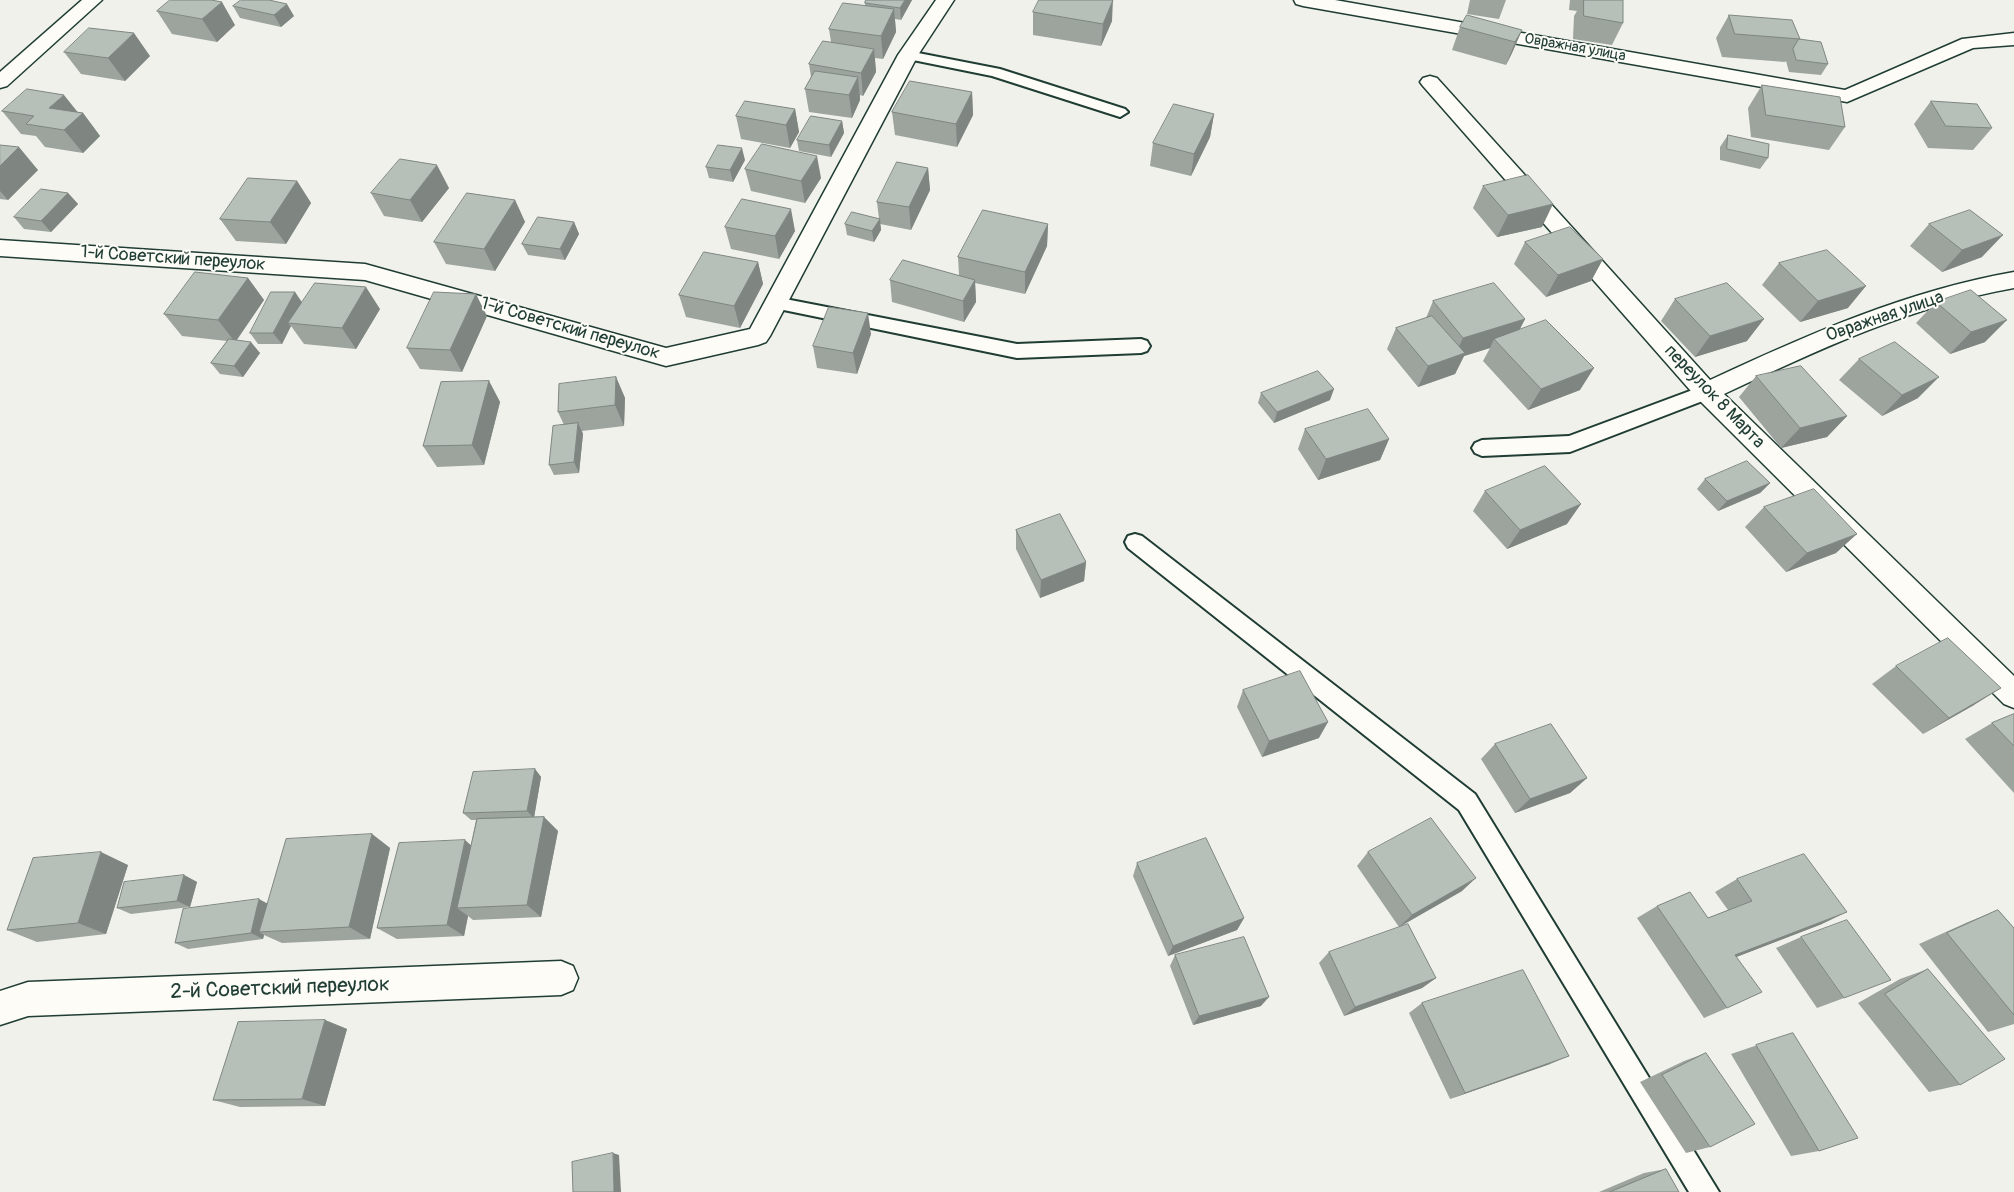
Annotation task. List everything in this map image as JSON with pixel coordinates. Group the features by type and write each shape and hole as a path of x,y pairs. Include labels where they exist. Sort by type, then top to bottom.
{"street":[{"path":"0,82 93,0"},
{"name":"1-й Советский переулок","path":"0,248 364,272 666,357 758,336 908,55 945,0"},
{"name":"Овражная улица","path":"1303,0 1847,96 1968,43 2014,39"},
{"name":"переулок 8 Марта","path":"1430,82 1706,392 2014,695"},
{"name":"Овражная улица","path":"1706,392 1854,324 1980,284 2014,280"},
{"name":"2-й Советский переулок","path":"0,1008 28,999 561,978"}],"lane":[{"path":"908,55 995,72 1120,112"},
{"path":"775,302 1017,351 1142,346"},
{"path":"1482,448 1570,444 1706,392"},
{"path":"1135,542 1467,802 1705,1192"}],"building":[{"path":"170,0 211,0 222,2 202,19 157,11"},
{"path":"241,0 269,0 287,4 274,15 233,6"},
{"path":"866,0 905,0 900,8 865,3"},
{"path":"1039,0 1113,0 1103,24 1033,12"},
{"path":"1584,0 1623,0 1623,23 1584,16"},
{"path":"843,3 894,9 881,36 829,29"},
{"path":"1467,15 1522,30 1515,42 1460,27"},
{"path":"1729,15 1792,20 1800,39 1735,34"},
{"path":"89,28 134,33 108,58 64,52"},
{"path":"1799,39 1821,42 1828,64 1796,60 1793,49"},
{"path":"823,41 874,49 861,73 809,64"},
{"path":"815,71 858,77 849,95 805,89"},
{"path":"910,81 972,92 956,124 892,112"},
{"path":"1762,85 1840,97 1845,127 1766,115"},
{"path":"27,89 64,95 49,108 83,113 64,130 26,124 34,116 2,111"},
{"path":"745,101 795,109 786,125 736,116"},
{"path":"1931,101 1977,104 1992,128 1946,126"},
{"path":"1174,104 1214,114 1194,154 1153,143"},
{"path":"811,116 842,121 829,145 797,140"},
{"path":"1728,135 1769,144 1768,158 1727,149"},
{"path":"762,144 817,156 801,181 745,169"},
{"path":"0,145 19,147 0,166"},
{"path":"718,145 742,148 730,170 706,167"},
{"path":"400,159 437,165 410,200 371,193"},
{"path":"897,162 928,168 909,207 877,202"},
{"path":"1528,175 1553,204 1508,215 1483,186"},
{"path":"248,178 297,181 270,222 220,219"},
{"path":"41,189 68,193 41,221 14,217"},
{"path":"467,193 515,200 484,249 434,242"},
{"path":"742,199 791,209 775,236 725,227"},
{"path":"983,210 1048,224 1025,272 958,257"},
{"path":"1970,210 2003,235 1962,250 1929,224"},
{"path":"852,212 880,219 872,231 845,224"},
{"path":"538,217 574,222 560,249 522,244"},
{"path":"1570,227 1603,259 1558,275 1525,242"},
{"path":"1827,250 1866,286 1818,301 1779,263"},
{"path":"704,252 758,262 734,306 679,295"},
{"path":"903,260 975,280 963,301 890,280"},
{"path":"195,272 248,278 218,320 164,314"},
{"path":"315,283 366,287 342,328 288,323"},
{"path":"1494,283 1525,319 1463,338 1433,301"},
{"path":"1727,283 1764,319 1710,336 1675,299"},
{"path":"1971,290 2007,320 1971,332 1936,302"},
{"path":"271,292 295,292 273,333 250,333"},
{"path":"434,292 476,294 450,350 407,348"},
{"path":"829,307 868,313 853,353 813,346"},
{"path":"1432,316 1465,353 1428,366 1396,328"},
{"path":"1546,320 1594,368 1541,389 1494,339"},
{"path":"229,339 251,342 234,366 211,363"},
{"path":"1895,342 1939,377 1902,395 1859,359"},
{"path":"1801,366 1847,416 1800,428 1756,376"},
{"path":"1318,371 1334,389 1277,412 1261,393"},
{"path":"616,377 615,405 558,412 559,384"},
{"path":"489,381 472,445 423,446 441,382"},
{"path":"1368,409 1389,439 1326,459 1305,429"},
{"path":"578,423 574,462 549,465 553,426"},
{"path":"1747,461 1770,483 1727,501 1705,479"},
{"path":"1545,466 1581,504 1520,530 1485,491"},
{"path":"1814,489 1857,534 1807,553 1764,507"},
{"path":"1060,514 1086,562 1041,580 1016,530"},
{"path":"1948,638 2001,688 1949,718 1896,666"},
{"path":"1300,671 1328,722 1269,741 1243,690"},
{"path":"2014,714 2014,746 1992,723"},
{"path":"1551,724 1587,778 1530,799 1495,744"},
{"path":"535,769 527,811 463,813 473,772"},
{"path":"544,817 527,905 457,908 477,819"},
{"path":"1431,818 1476,878 1412,915 1368,852"},
{"path":"372,834 349,927 259,932 286,839"},
{"path":"1206,838 1244,918 1173,946 1137,863"},
{"path":"465,840 447,925 377,928 399,843"},
{"path":"101,852 78,923 7,930 33,858"},
{"path":"1804,854 1847,912 1735,955 1762,992 1727,1008 1657,906 1690,892 1708,918 1752,901 1737,879"},
{"path":"184,875 177,901 117,908 124,882"},
{"path":"259,899 251,933 175,943 183,909"},
{"path":"1998,910 2014,928 2014,1015 1947,933"},
{"path":"1847,920 1891,980 1844,998 1801,937"},
{"path":"1408,924 1436,978 1355,1007 1329,952"},
{"path":"1244,937 1269,997 1199,1016 1175,955"},
{"path":"1928,969 2005,1059 1960,1085 1885,994"},
{"path":"1523,970 1569,1056 1465,1093 1422,1003"},
{"path":"325,1020 302,1099 213,1100 238,1022"},
{"path":"1793,1033 1858,1138 1819,1151 1756,1045"},
{"path":"1706,1053 1755,1124 1710,1147 1662,1075"},
{"path":"613,1153 614,1192 573,1192 572,1162"},
{"path":"1666,1169 1679,1192 1610,1192"}]}
